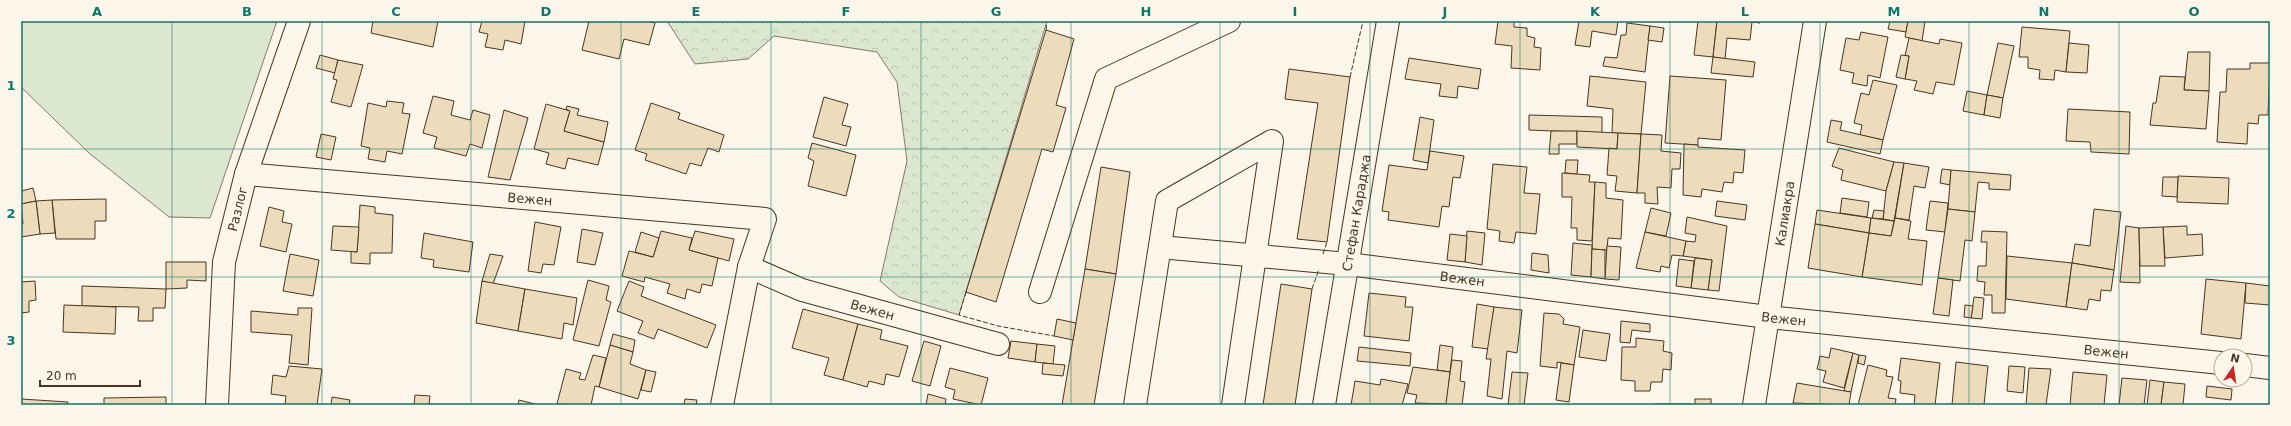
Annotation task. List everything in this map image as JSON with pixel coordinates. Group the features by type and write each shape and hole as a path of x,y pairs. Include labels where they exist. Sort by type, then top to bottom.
{"street":[{"name":"Разлог","path":"217,405 224,262 246,174 299,21"},
{"path":"1040,292 1106,79 1229,21"},
{"name":"Стефан Караджа","path":"1324,405 1388,21"},
{"name":"Калиакра","path":"1754,405 1814,21"},
{"path":"1135,405 1167,201 1272,141 1233,405"},
{"name":"Вежен","path":"246,174 765,219 749,267 722,405"},
{"name":"Вежен","path":"1160,247 1348,264 1768,317 2213,362"},
{"name":"Вежен","path":"749,267 802,290 998,344"},
{"path":"2253,366 2270,368"}],"green space":[{"path":"21,21 277,21 210,218 169,217 89,153 21,87"},
{"path":"667,21 1047,21 959,315 899,297 880,281 907,161 897,82 877,52 774,36 748,59 695,64"}],"building":[{"path":"373,21 438,21 433,47 371,33"},
{"path":"482,21 525,21 521,44 505,40 503,50 485,47 488,34 479,32"},
{"path":"589,21 646,21 655,23 649,45 624,39 619,59 582,50"},
{"path":"1498,21 1514,21 1514,27 1527,28 1527,36 1535,38 1534,47 1541,48 1540,70 1511,68 1512,46 1495,44"},
{"path":"1579,21 1618,21 1616,35 1592,31 1590,47 1575,45"},
{"path":"1698,21 1717,21 1713,57 1694,55"},
{"path":"1717,21 1760,21 1760,23 1752,22 1750,40 1727,38 1725,59 1713,57"},
{"path":"1890,21 1908,21 1906,32 1888,29"},
{"path":"1908,21 1925,21 1922,41 1905,37"},
{"path":"1627,23 1650,26 1645,72 1603,66 1605,57 1617,58 1621,35 1626,35"},
{"path":"1650,26 1664,28 1662,42 1648,40"},
{"path":"2022,27 2070,31 2066,72 2055,70 2054,80 2039,79 2040,70 2028,68 2028,57 2019,57"},
{"path":"1046,30 1074,39 1056,105 1066,108 1053,152 1042,149 996,302 966,292"},
{"path":"1861,32 1888,37 1880,78 1868,75 1867,86 1852,83 1854,73 1840,70 1846,38 1859,40"},
{"path":"1909,38 1939,44 1940,39 1962,43 1954,85 1936,82 1933,94 1914,90 1917,81 1905,79 1909,56 1905,56"},
{"path":"1998,43 2014,46 2003,98 1987,95"},
{"path":"2069,43 2089,45 2087,73 2066,72"},
{"path":"2188,52 2210,52 2209,91 2184,90"},
{"path":"320,55 338,60 335,73 316,68"},
{"path":"1901,55 1909,56 1905,79 1896,77"},
{"path":"1713,57 1755,62 1753,77 1711,73"},
{"path":"1409,58 1481,69 1478,89 1458,86 1457,98 1439,96 1441,84 1405,79"},
{"path":"338,60 363,65 351,107 331,102 337,80 333,79"},
{"path":"2250,63 2270,63 2268,115 2259,115 2258,124 2248,123 2247,144 2217,142 2220,92 2226,92 2227,69 2250,69"},
{"path":"1289,69 1350,77 1327,242 1297,239 1318,103 1285,99"},
{"path":"1590,76 1646,82 1641,134 1612,133 1613,109 1587,106"},
{"path":"1670,76 1726,80 1721,140 1698,138 1698,145 1665,143"},
{"path":"2160,76 2185,77 2184,90 2209,91 2206,129 2150,125 2153,103 2156,103"},
{"path":"1873,80 1897,85 1883,140 1860,135 1862,125 1854,123 1861,93 1869,95"},
{"path":"1967,91 1987,95 1984,115 1963,111"},
{"path":"1987,95 2003,98 2000,118 1984,115"},
{"path":"433,96 454,101 451,115 470,120 473,110 490,115 482,148 470,144 466,156 434,148 437,137 423,133"},
{"path":"824,97 848,104 842,125 851,127 846,146 813,137"},
{"path":"387,101 404,103 402,113 410,114 402,154 387,151 385,162 368,159 370,148 361,146 368,103 386,107"},
{"path":"651,103 680,113 678,119 724,135 719,152 708,148 701,166 690,163 686,174 645,160 647,154 635,150"},
{"path":"546,104 570,111 564,131 604,142 598,165 568,158 565,169 546,164 549,153 534,149"},
{"path":"567,106 579,109 577,115 608,122 604,142 564,131 570,111 566,109"},
{"path":"2068,109 2130,112 2129,154 2091,152 2090,142 2066,141"},
{"path":"504,110 528,118 510,180 488,177"},
{"path":"1529,115 1602,117 1602,133 1529,130"},
{"path":"1420,117 1434,120 1428,163 1413,160"},
{"path":"1831,120 1842,122 1840,130 1883,140 1880,154 1827,142"},
{"path":"1551,131 1577,131 1577,144 1559,144 1559,154 1549,154"},
{"path":"1577,131 1618,133 1617,149 1577,147"},
{"path":"1618,133 1641,134 1637,193 1615,191 1617,176 1607,175 1609,148 1617,149"},
{"path":"321,134 336,137 331,160 316,157"},
{"path":"1641,134 1662,135 1661,151 1681,153 1680,169 1672,169 1671,188 1657,187 1658,204 1645,203 1645,193 1637,193"},
{"path":"812,143 856,155 846,196 808,186 814,161 808,158"},
{"path":"1684,144 1698,145 1698,147 1745,150 1743,173 1734,172 1733,183 1724,182 1722,192 1702,189 1701,197 1683,195"},
{"path":"1839,148 1894,162 1886,191 1841,180 1843,170 1832,166"},
{"path":"1430,151 1464,156 1460,178 1453,177 1449,207 1442,206 1439,227 1388,220 1389,212 1382,211 1389,165 1427,170"},
{"path":"1566,160 1578,160 1577,174 1565,173"},
{"path":"1894,162 1904,163 1894,221 1883,219 1886,191"},
{"path":"1904,163 1929,167 1925,188 1914,186 1909,220 1895,218"},
{"path":"1493,164 1527,167 1524,193 1540,194 1536,234 1516,232 1514,243 1499,241 1500,231 1487,229"},
{"path":"1101,167 1130,172 1116,274 1085,269"},
{"path":"1942,169 1951,170 1950,185 1940,183"},
{"path":"1951,170 2011,175 2010,190 1989,189 1989,183 1978,182 1975,212 1948,209"},
{"path":"1562,173 1590,175 1589,182 1595,182 1592,241 1577,240 1577,228 1571,228 1572,197 1562,197"},
{"path":"2178,176 2229,178 2228,204 2177,202"},
{"path":"2163,177 2178,177 2177,197 2162,196"},
{"path":"1595,182 1606,183 1606,198 1623,200 1621,239 1608,238 1607,250 1592,249"},
{"path":"33,188 36,201 21,204 21,191"},
{"path":"1842,198 1869,202 1867,217 1840,213"},
{"path":"106,199 106,221 95,221 95,239 56,239 52,200"},
{"path":"52,200 55,233 40,234 36,201"},
{"path":"36,201 40,234 21,237 21,224 23,224 21,204"},
{"path":"1717,201 1747,205 1745,220 1715,216"},
{"path":"1930,201 1948,203 1945,232 1926,230"},
{"path":"360,205 375,207 375,213 393,215 392,253 370,253 370,264 351,263 351,251 357,252"},
{"path":"269,207 284,211 282,222 292,224 286,252 260,246"},
{"path":"1651,208 1671,213 1666,236 1645,232"},
{"path":"1948,209 1975,212 1972,241 1965,240 1960,281 1938,278"},
{"path":"2094,209 2121,212 2114,270 2072,263 2075,244 2090,246"},
{"path":"1817,210 1871,218 1869,233 1815,224"},
{"path":"1874,210 1884,211 1883,219 1872,218"},
{"path":"1687,217 1727,226 1719,291 1708,290 1712,260 1683,256 1686,241 1695,242 1696,235 1685,233"},
{"path":"1871,218 1894,221 1891,236 1869,233"},
{"path":"1895,218 1911,221 1908,239 1927,241 1922,285 1862,277 1869,233 1891,236"},
{"path":"535,222 561,227 554,265 543,264 541,273 528,271"},
{"path":"1815,224 1869,233 1862,277 1808,268"},
{"path":"333,226 359,227 357,252 331,250"},
{"path":"2126,226 2139,228 2140,283 2120,282"},
{"path":"2187,226 2187,235 2202,234 2203,255 2165,258 2163,227"},
{"path":"2163,227 2165,266 2140,266 2139,228"},
{"path":"582,229 603,233 595,265 577,262"},
{"path":"661,231 692,238 689,250 718,258 712,286 702,284 700,293 687,289 685,299 667,293 670,284 645,277 644,282 622,276 629,251 653,257"},
{"path":"695,231 734,239 729,261 689,250"},
{"path":"1467,231 1485,233 1482,265 1465,262"},
{"path":"1982,231 2007,232 2005,313 1992,313 1992,295 1984,295 1985,282 1977,281 1978,266 1986,266 1987,242 1981,242"},
{"path":"641,232 659,238 653,257 635,252"},
{"path":"1645,232 1686,241 1683,256 1672,255 1669,268 1661,266 1660,272 1636,268"},
{"path":"424,233 473,242 469,272 433,267 434,260 421,258"},
{"path":"1450,234 1467,236 1465,262 1447,260"},
{"path":"1573,243 1592,245 1591,277 1571,275"},
{"path":"1607,246 1621,247 1619,280 1605,279"},
{"path":"1592,249 1605,250 1605,279 1591,277"},
{"path":"1532,253 1548,255 1549,273 1531,270"},
{"path":"290,254 319,260 313,296 283,291"},
{"path":"490,254 503,256 493,284 482,281"},
{"path":"2007,256 2072,263 2066,307 2006,299"},
{"path":"1695,258 1712,260 1708,290 1691,288"},
{"path":"1679,259 1694,261 1691,288 1676,286"},
{"path":"166,262 206,262 206,281 187,280 187,288 166,289"},
{"path":"2072,263 2114,270 2111,291 2101,290 2100,301 2089,299 2087,310 2066,307"},
{"path":"1085,269 1116,274 1094,405 1062,405"},
{"path":"1938,278 1953,280 1949,316 1933,314"},
{"path":"2206,279 2246,283 2241,339 2201,334"},
{"path":"588,280 609,286 606,300 611,302 599,346 573,340"},
{"path":"35,281 36,300 29,301 29,312 21,313 21,282"},
{"path":"482,281 525,289 518,331 476,323"},
{"path":"629,281 644,287 641,296 716,325 707,348 658,329 654,339 638,333 643,321 617,311"},
{"path":"2246,283 2270,286 2270,305 2245,303"},
{"path":"1281,284 1312,289 1295,405 1263,405"},
{"path":"82,286 166,289 165,308 153,308 153,321 138,321 139,307 82,306"},
{"path":"525,289 577,298 573,325 564,323 562,339 518,331"},
{"path":"1369,293 1406,297 1405,307 1413,307 1409,341 1364,336"},
{"path":"1974,297 1984,298 1982,319 1971,318"},
{"path":"1477,304 1494,307 1489,349 1472,347"},
{"path":"64,305 116,307 115,334 63,332"},
{"path":"1965,305 1973,306 1971,318 1964,317"},
{"path":"1494,307 1522,310 1517,353 1507,351 1502,399 1487,396 1491,359 1486,359"},
{"path":"298,308 312,308 308,365 289,363 292,335 251,332 251,311 298,315"},
{"path":"803,309 858,324 843,380 824,375 829,358 792,348"},
{"path":"1544,313 1559,314 1564,319 1563,324 1580,327 1574,365 1557,362 1557,368 1540,366"},
{"path":"1057,319 1076,323 1073,340 1054,336"},
{"path":"1621,321 1650,324 1650,332 1632,330 1630,343 1620,342"},
{"path":"858,324 882,330 880,339 908,346 899,377 886,374 884,385 869,381 867,387 843,380"},
{"path":"1583,330 1610,334 1606,361 1579,357"},
{"path":"613,334 635,340 633,352 610,345"},
{"path":"1636,338 1664,341 1663,351 1672,353 1671,370 1663,369 1662,382 1651,382 1650,391 1635,391 1635,381 1621,380 1622,347 1636,347"},
{"path":"924,341 941,346 930,386 912,381"},
{"path":"1011,341 1037,344 1035,362 1008,358"},
{"path":"1037,344 1055,346 1053,364 1035,362"},
{"path":"610,345 633,352 630,364 646,370 638,399 599,387"},
{"path":"1440,345 1453,347 1450,372 1437,370"},
{"path":"1359,347 1411,353 1410,366 1357,361"},
{"path":"1831,348 1853,353 1844,388 1823,382 1826,371 1817,369 1820,356 1829,358"},
{"path":"1853,353 1859,355 1851,392 1844,391"},
{"path":"593,355 606,358 599,387 595,386 591,405 557,404 566,369 581,373 579,379 585,380"},
{"path":"1859,355 1866,356 1864,365 1858,363"},
{"path":"1901,358 1940,363 1935,405 1914,405 1915,395 1900,393 1901,381 1898,380"},
{"path":"1452,360 1462,361 1460,381 1465,382 1462,405 1445,405"},
{"path":"1956,362 1988,366 1984,405 1952,405"},
{"path":"1043,363 1065,365 1063,376 1042,374"},
{"path":"1561,363 1574,365 1569,402 1556,400"},
{"path":"1868,365 1887,370 1886,376 1893,377 1888,398 1896,399 1895,405 1858,405"},
{"path":"289,366 322,369 317,405 285,405 286,396 271,394 273,375 286,377"},
{"path":"2009,366 2025,367 2023,393 2007,391"},
{"path":"1413,367 1450,372 1446,404 1415,403 1417,395 1407,393"},
{"path":"950,368 988,378 981,405 953,399 955,390 945,387"},
{"path":"2029,368 2051,369 2046,405 2026,405"},
{"path":"646,370 656,372 651,392 641,390"},
{"path":"1512,372 1528,373 1524,405 1508,405"},
{"path":"2073,372 2107,375 2104,405 2070,405"},
{"path":"2122,378 2147,380 2144,405 2119,405"},
{"path":"1381,379 1408,384 1402,405 1351,405 1355,381 1380,385"},
{"path":"2150,380 2164,382 2161,405 2147,405"},
{"path":"2164,382 2185,384 2183,405 2161,405"},
{"path":"1797,383 1851,392 1849,405 1793,403"},
{"path":"2207,386 2213,387 2213,388 2232,389 2231,400 2206,397"},
{"path":"928,394 946,399 945,405 926,405"},
{"path":"415,395 430,396 429,404 442,405 414,405"},
{"path":"166,397 166,405 104,405 104,398"},
{"path":"332,397 350,400 349,405 331,405"},
{"path":"21,399 68,402 67,405 21,405"},
{"path":"685,399 697,400 696,405 684,405"},
{"path":"1695,399 1711,399 1711,405 1695,405"},
{"path":"519,400 535,404 535,405 518,405"},
{"path":"1691,404 1691,405 1655,405"}],"fence":[{"path":"1046,30 1047,21"},
{"path":"1350,77 1363,21"},
{"path":"1323,254 1327,242"},
{"path":"1312,289 1319,269"},
{"path":"966,292 959,315 998,326 1054,336"}]}
